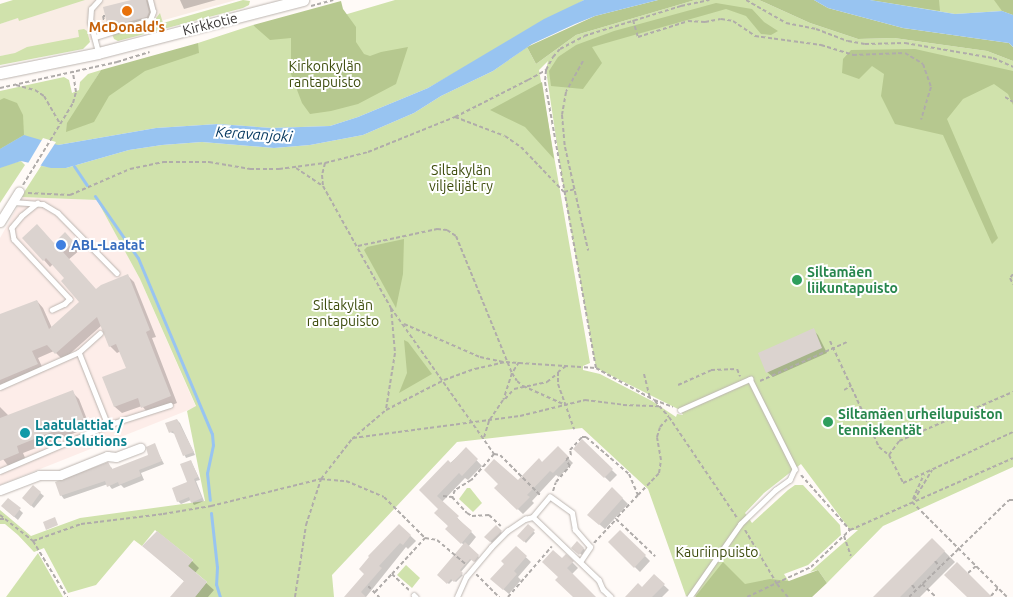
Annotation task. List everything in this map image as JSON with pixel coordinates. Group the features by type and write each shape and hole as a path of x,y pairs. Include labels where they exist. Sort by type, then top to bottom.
{"street":[{"name":"Kirkkotie","path":"0,73 98,53 266,8 303,0"},
{"path":"0,222 19,192"},
{"path":"0,490 39,475 60,475 107,456 116,458 140,448"}],"lane":[{"path":"98,53 90,23 91,9 99,0"},
{"path":"95,36 150,20 153,12 150,0"},
{"path":"13,202 43,204 58,213 117,273"},
{"path":"38,203 22,216 12,228 14,239 70,299 65,304 52,310"},
{"path":"0,387 79,352 100,333"},
{"path":"79,352 108,425"},
{"path":"680,410 750,379 795,469 790,480 776,490 741,524 690,597"},
{"path":"0,470 108,425 170,405"},
{"path":"457,597 466,577 507,531 525,519 534,517 549,499 572,513 575,530 590,547 580,562"},
{"path":"534,517 599,580 603,589 611,597"}],"path":[{"path":"596,368 545,82 546,70 553,56 570,42 633,20 709,0"},
{"path":"746,0 786,23 816,29 848,42 864,44 906,43 993,58 1013,67"},
{"path":"633,20 638,38 688,21 705,22 721,19 733,21 755,36 821,46 853,55 905,53 924,64 931,87 921,119"},
{"path":"0,88 138,57 153,50"},
{"path":"583,62 566,92 562,115 565,147 576,189 588,250"},
{"path":"19,192 70,195 130,169 163,162 209,162 250,169 296,168 325,163 368,152 454,117 546,70"},
{"path":"26,179 73,103 76,92 73,72"},
{"path":"14,85 35,90 44,96 60,124"},
{"path":"1005,97 1013,102"},
{"path":"454,117 505,136 521,147 564,192"},
{"path":"325,163 322,175 323,186 391,308 444,380 494,454"},
{"path":"296,168 323,186"},
{"path":"564,192 576,189"},
{"path":"358,246 437,229 448,230 456,236 462,246 506,362 512,373 523,386 564,404"},
{"path":"1013,274 1010,278 1013,284"},
{"path":"386,410 395,353 391,308"},
{"path":"403,324 480,357 506,362 596,368 650,398 680,410"},
{"path":"830,341 878,447 888,455 904,483 1013,432"},
{"path":"753,384 847,342"},
{"path":"294,597 306,525 321,479 352,438 386,410 444,380 475,369 506,362"},
{"path":"503,400 512,373 519,362"},
{"path":"484,437 489,421 503,400 514,389 547,382 566,366"},
{"path":"678,386 711,370 725,368 737,370 743,382"},
{"path":"558,372 558,384 574,429"},
{"path":"644,374 650,398"},
{"path":"844,390 851,386"},
{"path":"888,455 898,441 1013,392"},
{"path":"352,438 520,416 585,400 623,406 659,406"},
{"path":"654,400 669,417 741,524 777,584 788,597"},
{"path":"590,547 659,473 661,460 657,437 660,427 669,417"},
{"path":"494,454 500,455 518,475 549,499 556,482 570,466 566,460 571,455 570,450 582,437 586,437 629,474 638,495"},
{"path":"452,497 455,490 471,480 494,454"},
{"path":"747,597 811,567 850,530 1013,458"},
{"path":"912,502 934,468"},
{"path":"795,469 850,530"},
{"path":"912,502 919,480 925,473"},
{"path":"33,541 81,524 212,506 321,479 346,481 384,497 425,538 437,540 472,570 499,597"},
{"path":"443,496 452,497 472,516 489,515 507,531"},
{"path":"909,597 1009,500 1013,500"},
{"path":"912,502 1007,597"},
{"path":"0,515 33,541 66,597"},
{"path":"616,519 655,556"},
{"path":"844,536 851,556"},
{"path":"375,592 425,538"},
{"path":"508,597 557,540"},
{"path":"935,561 940,567"},
{"path":"968,573 976,566"},
{"path":"392,574 415,596"},
{"path":"922,584 936,597"},
{"path":"912,585 916,590"},
{"path":"368,586 380,597"},
{"path":"991,596 998,588"}],"shaded area":[{"path":"69,0 236,0 96,39 0,56 0,24"},
{"path":"23,197 97,200 140,279 196,407 0,485 0,238"}],"green space":[{"path":"13,0 85,0 19,21 18,18 0,24 0,4"},
{"path":"243,0 250,1 249,5 118,41 114,39 112,34 153,22 160,13 163,23"},
{"name":"Kirkonkylän rantapuisto","path":"395,0 584,0 428,88 358,117 330,126 272,128 218,124 156,128 58,145 0,149 0,91 64,77 69,80 72,93 79,90 80,82 88,74 101,70 93,83 198,53 198,43 253,25 259,29 293,30"},
{"path":"658,0 695,0 576,35 536,64 527,47 595,16"},
{"path":"695,0 759,0 810,23 858,39 894,38 987,51 1013,61 1013,467 883,526 827,583 818,570 810,572 858,530 850,530 801,464 764,493 745,513 752,523 788,490 795,485 803,485 840,525 841,535 808,565 784,574 799,597 686,596 648,489 582,428 457,442 332,575 334,597 195,597 207,582 188,566 193,560 155,530 142,546 134,540 96,585 68,593 44,548 34,552 5,524 0,524 0,510 31,536 80,518 205,501 187,411 196,406 140,279 97,200 21,197 41,166 66,168 129,150 162,145 202,142 274,148 310,145 363,135 414,113 441,96 493,71 527,47 536,64 576,35","holes":["548,61 546,70 564,192 596,368 680,410 683,415 677,414 676,417 652,401 600,374 583,370 583,366 590,363 539,70"]},
{"path":"759,0 814,0 828,8 903,28 1009,43 1013,47 1013,61 987,51 894,38 858,39 810,23"},
{"path":"870,0 1013,0 1013,15 1002,11 955,14"},
{"path":"870,0 939,0 940,11 876,1"},
{"path":"994,0 1013,0 1013,15 1002,11"},
{"path":"341,1 343,9 356,27 356,42 364,54 370,56 408,47 396,84 358,104 310,114 302,103 291,74 291,38 270,40 253,25"},
{"path":"716,3 752,9 764,22 778,31 771,35 761,34 746,16 726,9 592,47 602,63 583,89 551,86 549,71 558,57 576,45 614,31"},
{"path":"84,29 87,31 90,42 83,49 0,65 0,56 15,53 27,47 79,37 78,30"},
{"path":"198,43 199,53 145,71 109,96 94,122 66,132 67,123 101,70"},
{"path":"915,49 1013,71 1013,105 1008,94 994,84 963,99 947,119 998,238 992,244 943,135 895,124 881,96 884,74 872,66 859,79 842,73 843,59 851,50"},
{"path":"542,82 554,159 525,127 490,110"},
{"path":"4,98 17,103 23,115 24,135 0,149 0,100"},
{"path":"21,161 25,165 0,203 0,166"},
{"path":"404,239 403,274 396,308 364,250 367,247"},
{"path":"404,340 408,342 432,374 399,393 407,373"},
{"path":"467,488 470,488 482,503 473,512 459,499"},
{"path":"38,553 63,597 6,597"},
{"path":"723,562 745,584 770,579 789,581 818,570 827,583 812,597 695,597"},
{"path":"406,565 420,578 412,588 397,575"}],"water":[{"name":"Keravanjoki","path":"584,0 658,0 595,16 575,24 532,44 493,71 441,96 414,113 363,135 310,145 274,148 202,142 162,145 129,150 66,168 51,168 21,161 0,168 0,149 24,135 58,145 156,128 218,124 272,128 330,126 358,117 428,88 544,19"},
{"path":"814,0 870,0 955,14 1002,11 1013,15 1013,47 1009,43 903,28 828,8"}],"pier":[{"path":"43,138 56,142 39,168 27,165"}],"building":[{"name":"McDonald's","path":"131,0 146,0 149,12 147,17 108,27 103,7"},
{"path":"37,224 54,243 65,232 74,242 63,252 96,289 128,274 150,330 146,332 171,396 141,408 138,398 114,407 102,377 126,368 116,344 109,347 97,317 55,354 47,345 32,351 38,364 0,380 0,314 37,300 49,329 79,302 61,281 64,278 46,258 43,261 22,238"},
{"path":"814,328 822,348 766,373 758,353"},
{"name":"Laatulattiat / BCC Solutions","path":"73,390 84,419 17,446 19,453 0,461 0,418"},
{"path":"177,419 194,452 183,456 173,431 169,433 165,423"},
{"path":"582,439 613,469 604,478 573,449"},
{"path":"155,443 162,461 139,470 141,476 119,485 118,482 107,487 105,481 60,496 55,482 108,462 112,469 148,455 146,447"},
{"path":"558,446 569,457 553,473 550,471 527,495 530,497 517,510 494,488 498,484 484,470 494,459 518,480 539,458 542,462"},
{"path":"466,447 478,459 462,476 459,473 437,496 472,531 461,544 445,529 448,526 434,513 438,509 419,490 448,460 451,463"},
{"path":"191,460 198,477 194,479 202,498 191,503 189,497 177,502 172,488 187,482 180,464"},
{"path":"33,485 41,492 31,506 22,498"},
{"path":"612,487 623,498 599,525 587,515"},
{"path":"8,498 21,508 14,517 1,506"},
{"path":"55,517 58,525 46,530 43,522"},
{"path":"399,524 411,535 403,545 400,543 379,566 382,568 361,592 366,597 344,597 364,574 359,569 368,556"},
{"path":"528,524 535,530 524,542 517,536"},
{"path":"496,525 502,531 490,542 484,537"},
{"path":"620,530 646,555 634,568 608,542"},
{"path":"157,531 193,560 188,566 207,582 195,597 170,597 184,581 142,546"},
{"path":"932,538 945,551 900,597 873,597"},
{"path":"577,541 584,548 579,555 571,548"},
{"path":"465,542 479,555 474,562 470,559 460,570 463,573 454,582 451,579 447,584 437,575"},
{"path":"516,546 527,556 514,571 517,574 503,590 490,579 504,564 501,561"},
{"path":"553,550 562,558 566,554 574,561 567,568 596,597 573,597 555,580 558,577 542,562"},
{"path":"957,562 992,597 967,597 944,575"},
{"path":"654,574 665,584 652,597 625,597 638,583 642,587"}],"waterway":[{"path":"74,166 87,185"},
{"path":"95,196 138,258 212,434 213,445 207,473 210,500"},
{"path":"211,513 217,567 216,584 220,597"}],"place":[{"name":"McDonald's","path":"127,11"},
{"name":"ABL-Laatat","path":"61,245"},
{"name":"Siltamäen liikuntapuisto","path":"797,280"},
{"name":"Siltamäen urheilupuiston tenniskentät","path":"828,422"},
{"name":"Laatulattiat / BCC Solutions","path":"25,433"}],"park label":[{"name":"Siltakylän viljelijät ry","path":"461,178"},
{"name":"Siltakylän rantapuisto","path":"343,314"},
{"name":"Kauriinpuisto","path":"717,552"}]}
